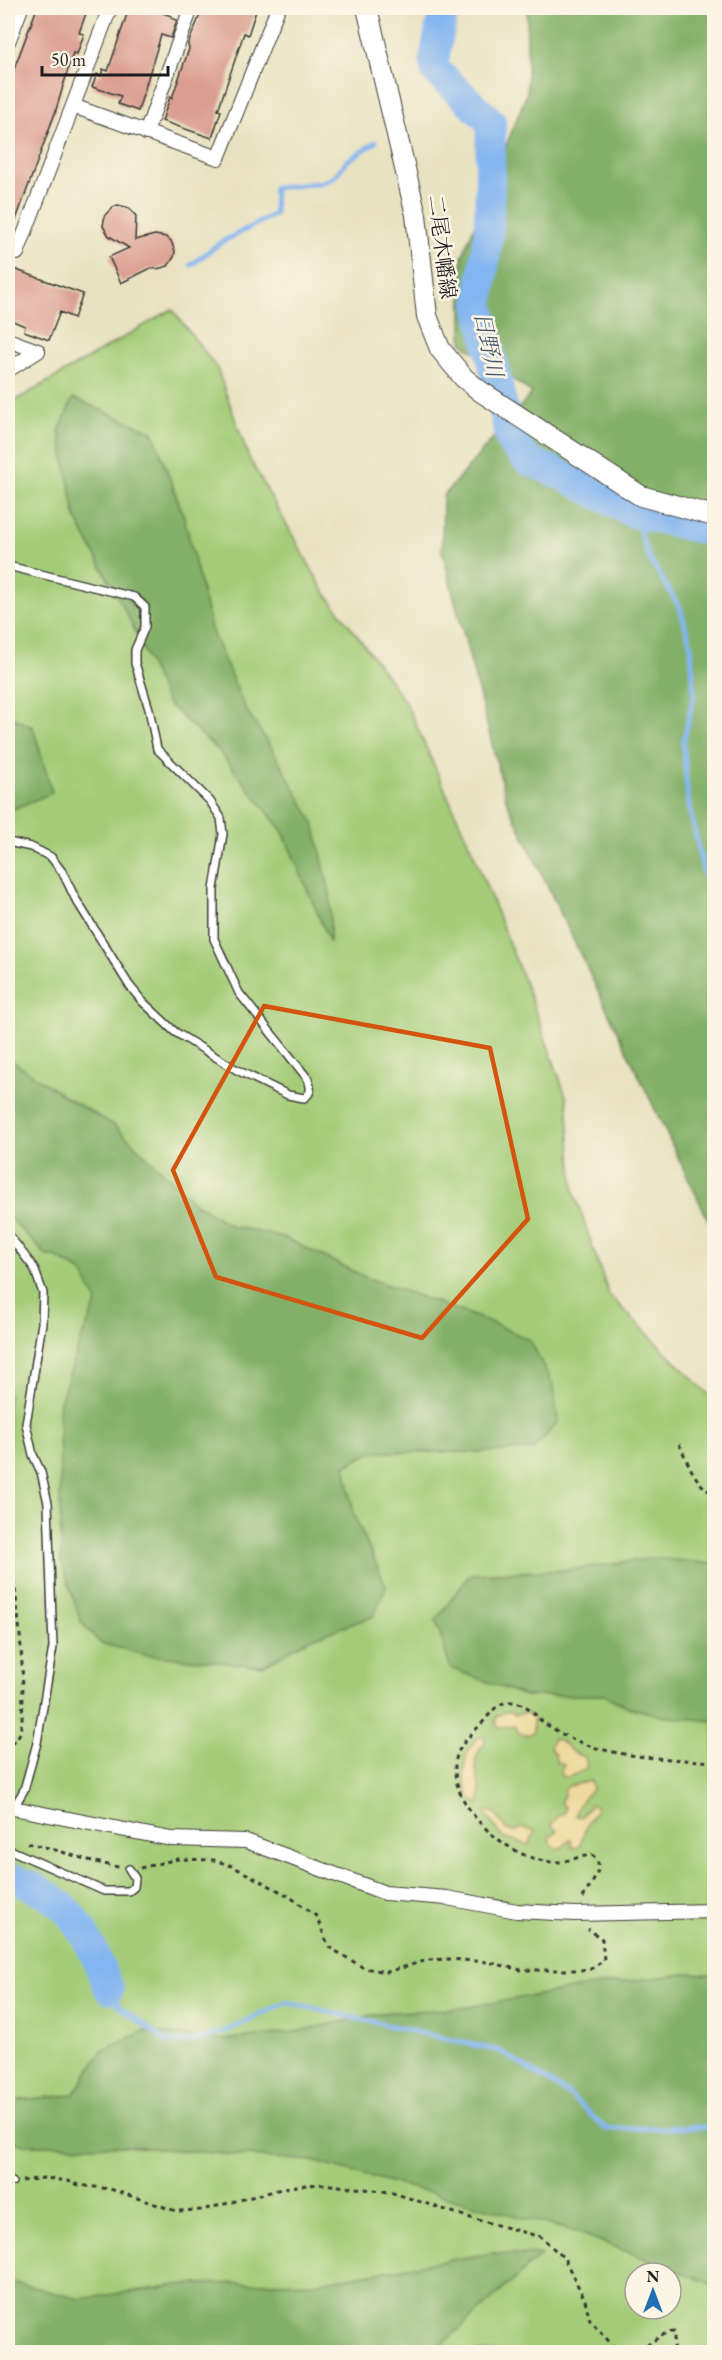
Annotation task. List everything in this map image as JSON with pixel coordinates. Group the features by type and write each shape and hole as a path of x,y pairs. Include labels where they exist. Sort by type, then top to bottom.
{"main road":[{"name":"二尾木幡線","path":"367,8 416,215 427,316 440,349 464,378 480,391 641,496 714,516"}],"street":[{"path":"8,42 21,8"},
{"path":"8,249 17,253 110,8"},
{"path":"146,133 191,8"},
{"path":"72,106 218,158 278,8"},
{"path":"8,340 38,351 8,370"},
{"path":"11,1807 171,1839 246,1841 385,1893 447,1898 517,1911 579,1914 714,1911"}],"lane":[{"path":"8,566 134,597 145,607 145,627 135,650 135,663 149,709 157,749 210,801 221,818 224,834 214,889 214,939 239,993 308,1079 311,1091 309,1095 304,1098 288,1095 237,1070 175,1032 142,1001 129,985 75,898 63,873 51,857 31,847 8,843"},
{"path":"8,1233 34,1268 43,1293 42,1323 26,1424 48,1503 53,1647 37,1743 24,1790 11,1807"},
{"path":"8,1849 104,1891 129,1891 134,1887 135,1878 129,1869"}],"path":[{"path":"679,1444 692,1471 705,1490 714,1494"},
{"path":"8,1554 18,1622 23,1709 18,1737 8,1746"},
{"path":"24,1843 51,1847 74,1857 129,1869 178,1859 214,1860 232,1866 280,1891 310,1911 316,1916 329,1947 364,1968 387,1972 428,1960 488,1962 521,1970 591,1969 604,1960 605,1950 602,1939 596,1933 579,1924 579,1905 598,1873 600,1865 597,1859 592,1855 550,1863 532,1858 494,1839 476,1818 460,1793 456,1775 456,1759 463,1745 497,1706 509,1702 519,1703 533,1711 543,1722 582,1744 612,1753 714,1762"},
{"path":"10,2181 44,2178 68,2181 79,2186 110,2189 176,2211 202,2210 289,2187 306,2185 321,2184 390,2192 541,2237 564,2258 585,2300 590,2320 614,2347 636,2349 646,2346 666,2332 674,2332 675,2349 672,2352"}],"highlighted area":[{"path":"264,1006 490,1048 528,1219 422,1338 216,1277 173,1170"}],"green space":[{"path":"527,8 714,8 714,1232 507,802 442,551 443,496 532,393 462,343 462,257 527,93"},
{"path":"172,309 217,368 249,458 324,591 405,702 474,855 530,996 567,1099 574,1192 609,1295 714,1400 714,2352 8,2352 8,405"},
{"path":"73,398 153,432 184,517 212,632 246,710 272,749 314,823 330,894 330,943 283,832 219,751 167,703 129,618 76,519 59,431"},
{"path":"8,716 33,727 52,793 8,811"},
{"path":"8,1058 67,1098 114,1125 195,1203 231,1226 283,1237 365,1277 488,1321 530,1340 553,1385 558,1422 533,1450 372,1452 345,1466 354,1514 386,1586 374,1616 310,1639 263,1666 145,1655 100,1643 81,1622 61,1560 59,1405 80,1342 97,1302 81,1271 53,1256 47,1256 8,1216"},
{"path":"655,1558 714,1564 714,1721 666,1717 627,1707 605,1695 525,1696 450,1668 436,1620 470,1574 566,1570"},
{"path":"690,1973 714,1975 714,2285 683,2273 683,2261 652,2261 576,2232 312,2161 124,2146 24,2145 8,2140 8,2101 73,2095 102,2051 144,2031 221,2040 295,2032 381,2013 462,2008 584,1987"},
{"path":"492,2253 541,2255 434,2352 8,2352 8,2281 80,2299 185,2284 319,2282"}],"sand":[{"path":"504,1712 511,1712 515,1715 529,1714 533,1718 533,1732 527,1735 520,1734 514,1725 499,1728 495,1722 497,1716"},
{"path":"481,1736 485,1743 476,1760 480,1791 478,1804 469,1798 464,1764 469,1748"},
{"path":"553,1738 562,1742 574,1753 585,1757 587,1767 571,1776 562,1777 560,1771 564,1764 556,1762 555,1754 550,1747"},
{"path":"591,1781 593,1789 579,1804 576,1816 581,1817 591,1804 595,1805 596,1809 587,1824 579,1847 572,1848 571,1839 563,1847 555,1849 550,1844 549,1837 557,1831 551,1825 558,1816 564,1814 565,1807 560,1802 564,1796 564,1790 569,1786"},
{"path":"486,1811 495,1813 507,1830 516,1831 522,1828 535,1831 529,1845 500,1834 485,1814"}],"building":[{"path":"37,8 88,8 79,33 84,34 77,54 73,53 55,113 10,236 8,236 8,85"},
{"path":"129,8 147,8 172,16 171,18 177,20 171,38 161,35 138,111 118,104 121,96 92,87 97,74 101,76 103,69 108,71"},
{"path":"203,8 257,8 248,35 244,33 218,110 221,111 212,138 162,121 189,49 188,44"},
{"path":"118,205 129,208 136,216 135,240 155,235 166,237 171,241 175,251 168,266 151,268 121,283 109,257 129,248 109,236 103,226 105,215"},
{"path":"11,268 83,294 74,318 60,312 49,340 24,331 25,326 8,319 8,277"}],"waterway":[{"name":"日野川","path":"444,8 434,60 435,70 491,122 489,228 479,304 511,442 527,460 564,476 633,513 714,532"},
{"path":"191,265 220,243 275,214 274,188 320,183 333,178 347,161 376,142"},
{"path":"633,513 649,558 680,608 691,646 694,695 683,743 688,800 707,888 714,903"},
{"path":"8,1877 48,1895 74,1919 93,1950 109,1989"},
{"path":"109,1989 120,2007 167,2042 188,2042 227,2031 286,2002 500,2051 567,2093 606,2129 714,2127"}]}
